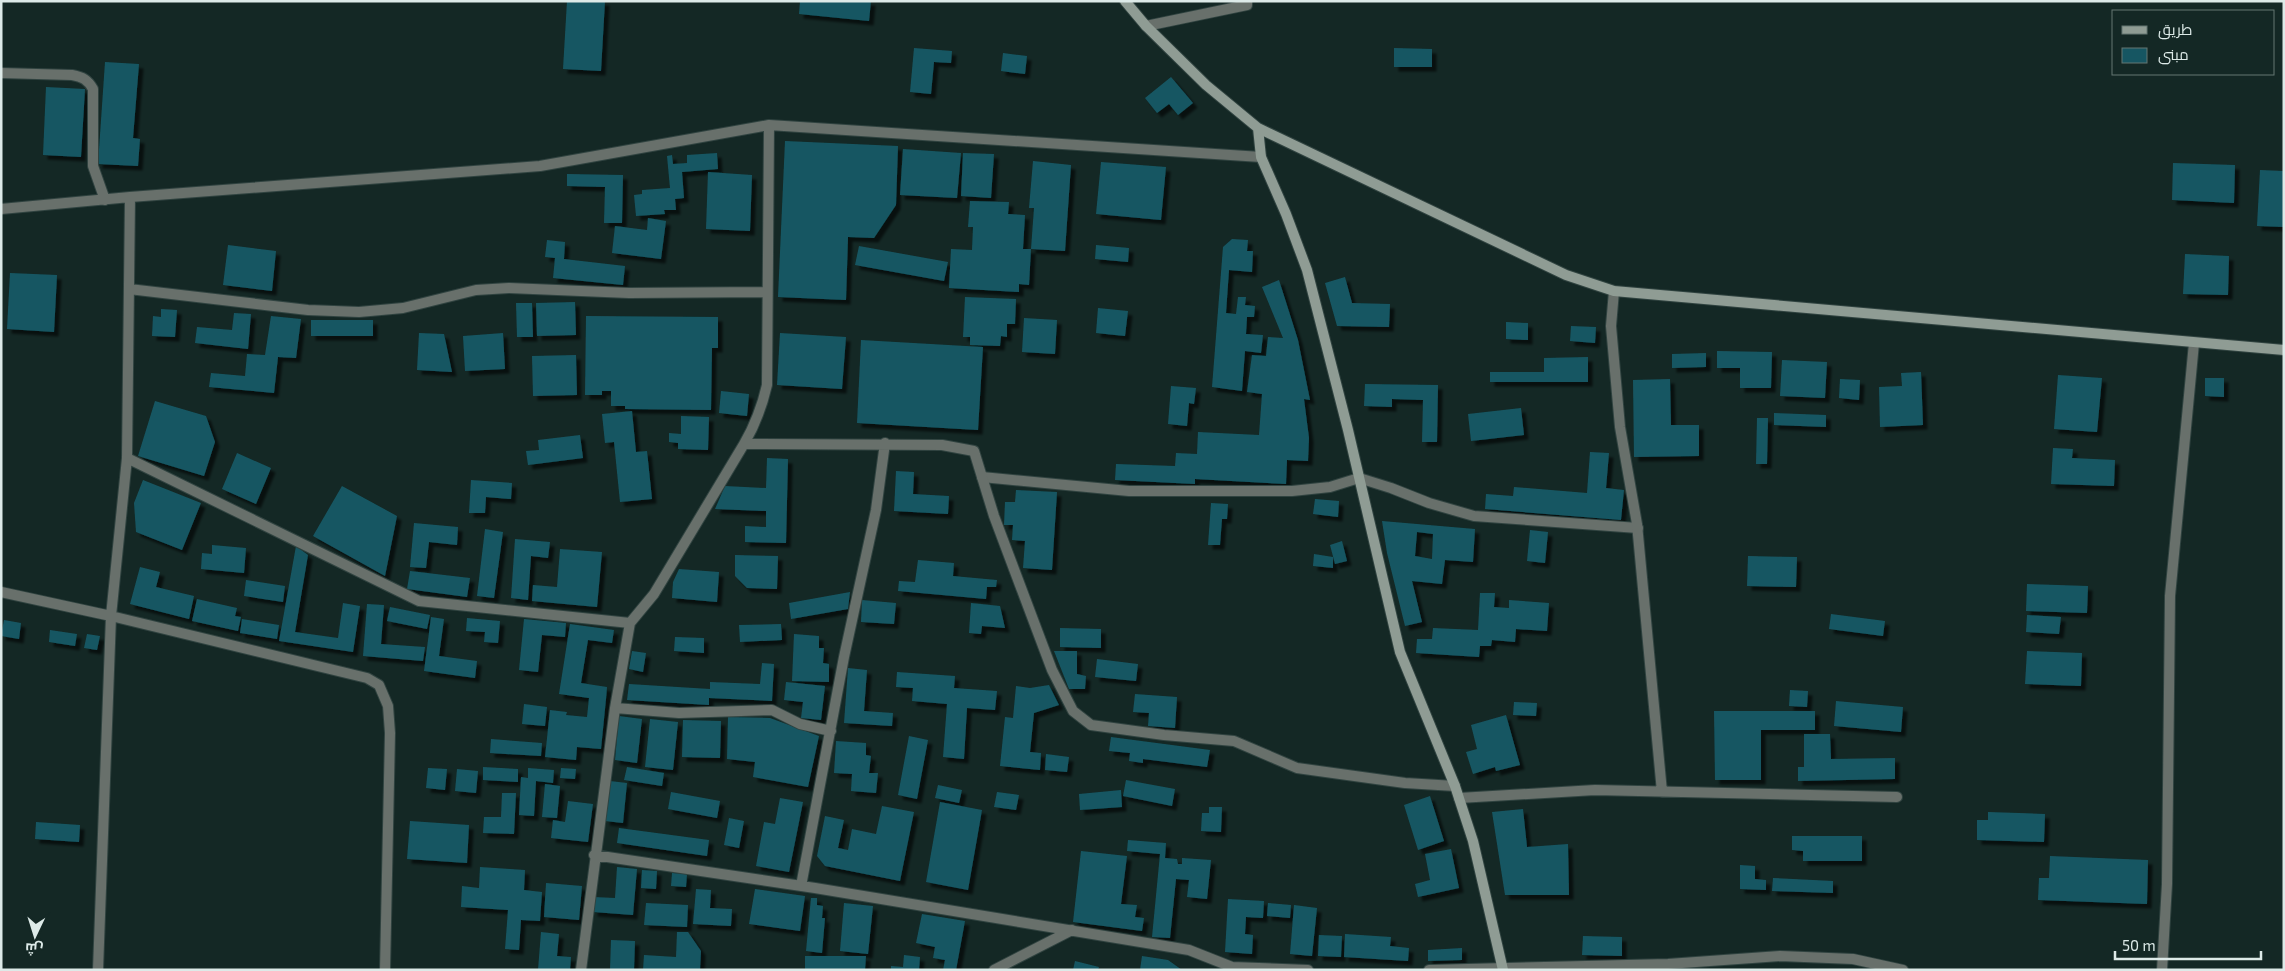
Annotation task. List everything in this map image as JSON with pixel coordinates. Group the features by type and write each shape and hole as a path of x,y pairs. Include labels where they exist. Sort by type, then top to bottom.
{"street":[{"path":"1125,1 1146,26 1206,85 1258,128 1566,276 1614,291 2284,350"},
{"path":"1146,26 1247,5 1247,1"},
{"path":"1,73 72,75 83,77 89,82 93,90 93,166 105,200"},
{"path":"1,209 130,197 540,166 769,125 1261,157"},
{"path":"581,970 594,855 615,708 630,623 654,594 755,425 766,385 769,125"},
{"path":"1258,128 1261,157 1286,214 1307,270 1400,652 1456,786 1473,841 1503,969"},
{"path":"98,970 111,616 127,458 130,197"},
{"path":"129,289 308,310 359,312 403,308 476,290 509,288 630,293 768,292"},
{"path":"1614,291 1611,326 1620,427 1638,528 1662,792"},
{"path":"2162,970 2167,884 2170,596 2194,342"},
{"path":"801,886 844,658 876,510 885,443"},
{"path":"744,444 942,444 974,451 994,516 1052,670 1073,711 1091,725 1164,735 1234,741 1297,768 1405,783 1456,786"},
{"path":"127,458 419,601 630,623"},
{"path":"982,477 1121,490 1210,491 1292,491 1330,487 1359,478 1429,503 1474,516 1638,528"},
{"path":"1,592 111,616 368,678 379,684 388,706 390,733 385,970"},
{"path":"615,708 679,713 772,710 800,724 831,731"},
{"path":"1459,798 1595,790 1896,798"},
{"path":"594,855 801,886 1189,950 1232,968 1308,970"},
{"path":"994,970 1072,930"},
{"path":"1429,970 1668,964 1780,956 1853,959 1903,970"}],"building":[{"path":"567,1 605,1 601,71 563,69"},
{"path":"800,1 871,1 869,21 799,14"},
{"path":"914,48 952,51 951,63 934,62 931,94 910,92"},
{"path":"1394,48 1432,49 1432,67 1394,67"},
{"path":"1003,53 1027,56 1025,74 1001,71"},
{"path":"105,62 139,64 133,138 140,139 138,166 98,164"},
{"path":"1171,77 1193,103 1178,115 1169,104 1157,113 1145,98"},
{"path":"46,87 85,89 81,157 43,155"},
{"path":"785,141 898,146 896,205 874,238 848,237 846,300 778,297"},
{"path":"903,149 961,153 957,198 900,195"},
{"path":"717,153 718,169 682,172 684,198 675,199 676,210 664,210 665,214 636,216 634,195 642,194 642,190 670,188 667,156 672,155 673,164 687,163 687,155"},
{"path":"963,153 994,154 991,198 961,196"},
{"path":"1033,161 1071,165 1065,251 1031,249 1034,208 1029,208"},
{"path":"1101,162 1166,167 1161,220 1096,214"},
{"path":"2173,163 2235,165 2234,203 2172,200"},
{"path":"2260,170 2284,171 2284,227 2257,226"},
{"path":"708,172 752,175 750,231 706,229"},
{"path":"567,174 623,175 622,223 604,223 605,187 567,186"},
{"path":"970,201 1009,202 1008,214 1025,215 1023,249 1031,249 1029,285 1019,284 1019,292 949,288 951,249 972,250 973,227 968,227"},
{"path":"648,218 666,221 661,259 612,253 615,226 647,230"},
{"path":"1232,239 1248,240 1247,251 1253,251 1252,272 1229,270 1226,313 1236,314 1238,297 1246,297 1245,305 1255,306 1254,317 1247,317 1246,334 1263,335 1261,353 1245,351 1242,391 1212,387 1223,247"},
{"path":"547,240 565,242 564,259 625,266 623,285 553,278 555,258 545,257"},
{"path":"228,245 276,251 272,291 223,285"},
{"path":"1096,245 1129,248 1128,262 1095,259"},
{"path":"859,246 948,262 944,281 855,265"},
{"path":"2185,254 2229,256 2228,295 2183,294"},
{"path":"10,273 57,275 54,332 7,329"},
{"path":"1345,277 1352,303 1390,304 1389,327 1337,326 1325,283"},
{"path":"1279,280 1298,340 1310,400 1304,399 1309,438 1308,461 1287,460 1286,484 1195,479 1195,484 1115,480 1116,464 1175,466 1176,453 1197,454 1198,432 1259,435 1262,394 1247,392 1252,355 1266,356 1268,337 1283,338 1262,287"},
{"path":"965,297 1016,299 1015,324 1007,324 1007,337 1001,336 1000,346 970,345 970,337 963,337"},
{"path":"575,302 576,335 537,336 536,303"},
{"path":"516,303 532,303 533,337 517,337"},
{"path":"1098,308 1128,311 1125,336 1096,333"},
{"path":"161,309 177,310 175,337 152,336 153,316 161,317"},
{"path":"234,313 251,314 248,349 195,343 197,327 232,330"},
{"path":"271,316 301,319 296,358 278,357 274,393 209,387 211,373 245,376 247,354 265,355"},
{"path":"586,316 718,317 718,348 712,348 711,410 625,409 625,406 611,406 611,391 602,391 602,395 585,395"},
{"path":"1024,318 1057,320 1055,354 1022,352"},
{"path":"311,320 373,320 373,336 311,336"},
{"path":"1506,322 1528,323 1528,340 1506,339"},
{"path":"1571,326 1596,327 1595,343 1570,341"},
{"path":"419,333 444,334 452,372 417,370"},
{"path":"503,333 505,369 465,371 463,336"},
{"path":"780,333 846,337 842,389 777,385"},
{"path":"861,340 983,347 978,430 857,423"},
{"path":"1717,351 1772,352 1771,388 1740,388 1740,368 1717,368"},
{"path":"1706,353 1706,367 1672,368 1672,354"},
{"path":"576,355 577,395 533,396 532,356"},
{"path":"1588,357 1588,382 1490,382 1490,372 1544,372 1544,358"},
{"path":"1782,360 1827,362 1825,398 1780,396"},
{"path":"1921,372 1923,425 1880,427 1879,387 1902,386 1901,373"},
{"path":"2058,375 2102,378 2097,432 2054,429"},
{"path":"2205,378 2224,378 2224,397 2205,396"},
{"path":"1670,379 1671,425 1699,425 1699,456 1634,457 1633,380"},
{"path":"1840,379 1860,380 1859,400 1839,398"},
{"path":"1365,384 1438,385 1437,442 1422,442 1423,400 1392,399 1392,407 1364,406"},
{"path":"1171,386 1196,388 1194,404 1189,403 1187,426 1168,424"},
{"path":"721,391 749,394 747,416 719,413"},
{"path":"155,401 206,416 215,442 204,476 138,456"},
{"path":"1521,408 1524,435 1471,441 1468,414"},
{"path":"632,411 636,452 647,451 652,499 620,502 614,442 605,443 602,414"},
{"path":"1774,413 1826,415 1826,427 1774,425"},
{"path":"681,416 709,417 708,450 678,449 678,443 669,442 669,433 681,434"},
{"path":"1757,418 1768,418 1767,464 1756,464"},
{"path":"580,435 583,458 528,465 526,451 539,450 538,440"},
{"path":"2053,448 2073,449 2072,458 2115,460 2114,486 2051,484"},
{"path":"1590,452 1609,453 1606,488 1624,490 1621,520 1485,509 1486,494 1513,496 1514,487 1587,493"},
{"path":"237,453 271,468 256,504 222,489"},
{"path":"767,458 788,459 786,543 745,542 745,526 766,527 766,511 715,509 725,486 766,488"},
{"path":"896,471 914,472 913,494 949,496 948,514 894,511"},
{"path":"143,480 201,503 182,550 136,532 134,503"},
{"path":"471,480 512,483 511,499 486,497 485,513 469,513"},
{"path":"342,486 397,516 385,576 313,536"},
{"path":"1016,490 1057,492 1052,570 1023,568 1025,541 1012,540 1013,525 1004,525 1005,502 1015,502"},
{"path":"1315,499 1339,501 1338,517 1313,514"},
{"path":"1211,503 1228,504 1227,519 1222,519 1220,545 1208,545"},
{"path":"1382,521 1475,529 1473,562 1445,560 1442,584 1412,581 1422,622 1405,626 1387,553","holes":["1417,532 1433,534 1432,559 1415,556"]},
{"path":"414,523 458,527 457,545 429,542 426,568 410,567"},
{"path":"485,529 503,532 494,598 477,596"},
{"path":"1530,530 1548,532 1545,563 1527,561"},
{"path":"515,539 550,542 548,558 531,556 528,600 511,598"},
{"path":"1342,541 1347,561 1335,564 1330,545"},
{"path":"212,545 246,548 244,573 201,569 202,553 212,554"},
{"path":"296,546 308,555 295,632 338,638 343,603 360,606 353,652 279,641"},
{"path":"560,549 602,552 597,607 532,601 533,585 557,587"},
{"path":"1314,554 1333,557 1333,568 1313,566"},
{"path":"735,555 778,556 777,589 747,588 735,576"},
{"path":"1748,556 1797,557 1796,587 1747,586"},
{"path":"918,560 954,563 953,576 997,580 996,587 987,587 986,599 898,591 899,581 915,582"},
{"path":"140,567 160,572 156,587 194,596 189,619 130,604"},
{"path":"679,569 719,572 717,602 672,598 673,582"},
{"path":"410,571 470,578 467,597 407,589"},
{"path":"246,580 285,586 283,602 244,596"},
{"path":"2027,584 2088,586 2087,613 2026,611"},
{"path":"850,592 848,609 791,619 789,603"},
{"path":"1480,593 1495,593 1494,607 1509,608 1509,600 1549,603 1547,631 1516,629 1515,642 1492,640 1491,646 1480,646 1479,657 1416,653 1417,639 1432,639 1433,628 1478,630"},
{"path":"197,599 237,608 235,616 241,617 238,631 192,621"},
{"path":"862,600 896,603 894,624 861,622"},
{"path":"971,603 1000,606 1005,628 982,626 981,634 969,633"},
{"path":"367,604 384,605 381,644 425,647 423,661 363,656"},
{"path":"390,607 430,615 427,629 387,621"},
{"path":"1831,614 1885,621 1883,636 1829,629"},
{"path":"2027,615 2061,617 2059,634 2026,632"},
{"path":"431,617 444,619 439,656 477,661 475,678 424,671"},
{"path":"467,618 500,621 498,643 484,642 485,632 466,631"},
{"path":"242,619 279,625 277,639 240,633"},
{"path":"524,619 566,623 565,637 542,635 538,672 519,670"},
{"path":"4,620 21,623 19,639 1,636"},
{"path":"570,624 614,630 612,643 588,640 581,683 607,687 601,749 577,747 576,760 545,757 550,710 567,712 566,715 587,717 589,698 559,694"},
{"path":"781,624 782,640 740,642 739,625"},
{"path":"1060,628 1101,629 1101,648 1060,647"},
{"path":"50,630 77,634 75,646 49,642"},
{"path":"87,634 100,636 97,650 84,648"},
{"path":"794,634 819,636 819,648 824,648 823,663 829,664 829,682 792,681"},
{"path":"675,637 704,638 704,653 674,651"},
{"path":"632,651 646,653 643,672 629,669"},
{"path":"1054,651 1077,651 1077,674 1086,676 1085,689 1069,689"},
{"path":"2027,651 2082,653 2081,686 2025,684"},
{"path":"1097,659 1138,664 1136,681 1095,677"},
{"path":"762,663 774,664 772,701 709,698 709,705 627,700 629,684 710,689 710,682 760,684"},
{"path":"848,668 867,670 864,711 893,713 892,726 844,723"},
{"path":"897,672 955,676 954,688 997,691 995,710 967,708 964,759 943,757 947,704 912,701 913,688 896,687"},
{"path":"786,682 825,686 821,720 801,718 803,702 784,700"},
{"path":"1049,685 1059,705 1034,713 1030,752 1041,753 1040,770 1000,766 1005,717 1013,718 1016,686 1030,688"},
{"path":"1790,690 1808,691 1807,707 1789,706"},
{"path":"1135,694 1177,697 1175,728 1148,726 1149,713 1133,712"},
{"path":"1836,701 1903,707 1901,732 1834,726"},
{"path":"1514,702 1537,703 1536,716 1513,715"},
{"path":"524,704 547,707 545,726 522,724"},
{"path":"1714,711 1815,711 1815,730 1761,730 1761,780 1715,780"},
{"path":"1506,715 1520,765 1496,771 1495,767 1473,774 1466,752 1477,749 1471,725"},
{"path":"619,716 642,719 637,763 615,760"},
{"path":"728,717 770,718 819,736 808,787 753,777 755,762 727,759"},
{"path":"650,719 678,722 673,770 645,767"},
{"path":"683,720 721,721 720,758 682,757"},
{"path":"1804,734 1830,734 1831,759 1895,758 1895,779 1798,781 1798,767 1804,767"},
{"path":"909,736 928,740 917,799 898,795"},
{"path":"1111,737 1210,750 1207,767 1143,759 1143,763 1129,761 1130,753 1109,751"},
{"path":"491,739 542,743 541,756 490,753"},
{"path":"836,741 866,743 866,755 871,756 869,773 878,773 876,793 851,791 852,774 834,773"},
{"path":"1046,754 1069,757 1067,772 1045,770"},
{"path":"483,767 518,769 518,782 483,780"},
{"path":"627,767 664,773 662,786 624,780"},
{"path":"428,768 447,769 445,790 426,788"},
{"path":"528,768 554,770 553,783 536,781 534,816 519,815 521,777 528,778"},
{"path":"561,768 576,769 575,779 560,778"},
{"path":"457,769 478,771 476,793 455,791"},
{"path":"1126,780 1175,789 1172,806 1123,796"},
{"path":"610,781 627,783 623,823 605,821"},
{"path":"545,784 560,786 557,818 542,817"},
{"path":"938,785 962,790 959,803 935,798"},
{"path":"1121,790 1122,807 1080,810 1079,794"},
{"path":"671,792 720,801 717,818 668,809"},
{"path":"997,792 1019,795 1016,810 994,807"},
{"path":"502,793 516,793 514,834 483,833 484,817 501,817"},
{"path":"1430,796 1444,841 1418,850 1404,805"},
{"path":"780,798 803,802 789,872 756,866 764,822 775,824"},
{"path":"568,801 593,804 588,842 551,838 553,820 565,822"},
{"path":"940,802 982,810 968,890 926,882"},
{"path":"882,806 914,812 900,881 825,866 817,856 825,816 844,820 838,848 848,850 852,829 876,834"},
{"path":"1209,807 1222,807 1221,832 1201,831 1202,813 1209,813"},
{"path":"1523,809 1527,847 1568,844 1569,895 1505,895 1492,812"},
{"path":"1988,812 2045,814 2044,842 1977,840 1977,820 1988,820"},
{"path":"729,818 744,821 739,848 724,845"},
{"path":"410,821 469,825 467,863 407,859"},
{"path":"36,822 80,825 79,842 35,839"},
{"path":"619,828 709,840 707,856 617,843"},
{"path":"1792,836 1862,836 1862,861 1803,861 1803,851 1792,850"},
{"path":"1128,840 1166,843 1165,858 1177,859 1178,864 1182,864 1182,858 1211,860 1207,899 1187,897 1189,880 1176,879 1170,938 1152,937 1160,854 1127,851"},
{"path":"1451,849 1459,888 1418,897 1415,884 1430,880 1425,854"},
{"path":"1081,851 1127,856 1121,904 1137,905 1135,917 1144,918 1142,931 1073,922"},
{"path":"2050,856 2148,860 2147,904 2038,900 2039,878 2049,878"},
{"path":"1740,865 1755,866 1755,879 1766,880 1766,890 1740,889"},
{"path":"480,867 525,870 524,890 542,892 540,921 521,920 519,950 505,949 508,910 461,907 462,886 479,888"},
{"path":"617,867 637,869 633,915 593,912 594,897 615,898"},
{"path":"642,870 657,871 656,889 641,888"},
{"path":"672,873 687,874 686,887 671,886"},
{"path":"1773,878 1833,881 1833,893 1772,891"},
{"path":"546,883 582,886 579,920 544,917"},
{"path":"696,889 711,890 710,908 732,909 731,926 693,924"},
{"path":"755,889 805,896 800,931 749,924"},
{"path":"811,898 817,898 817,905 823,906 822,918 825,918 822,953 806,951"},
{"path":"1228,899 1264,901 1263,918 1246,917 1245,934 1253,935 1252,954 1225,952"},
{"path":"646,903 688,905 687,927 644,925"},
{"path":"844,903 873,906 868,954 840,951"},
{"path":"1268,903 1291,905 1290,918 1267,916"},
{"path":"1294,905 1317,908 1312,956 1290,954"},
{"path":"922,914 965,921 956,970 943,970 945,960 933,958 935,947 916,943"},
{"path":"541,932 559,934 557,956 571,957 570,970 538,970"},
{"path":"677,932 688,932 701,951 700,970 643,970 644,955 676,957"},
{"path":"1345,934 1391,937 1390,946 1409,948 1408,961 1344,957"},
{"path":"1319,935 1342,936 1341,957 1318,956"},
{"path":"1583,936 1622,937 1622,956 1582,955"},
{"path":"611,940 635,941 634,970 610,970"},
{"path":"1462,948 1462,960 1428,961 1428,950"},
{"path":"904,955 920,957 919,970 891,970 891,966 903,967"},
{"path":"805,956 866,956 865,970 805,970"},
{"path":"1142,956 1168,960 1182,970 1140,970"},
{"path":"1075,961 1099,967 1098,970 1073,970"}]}
